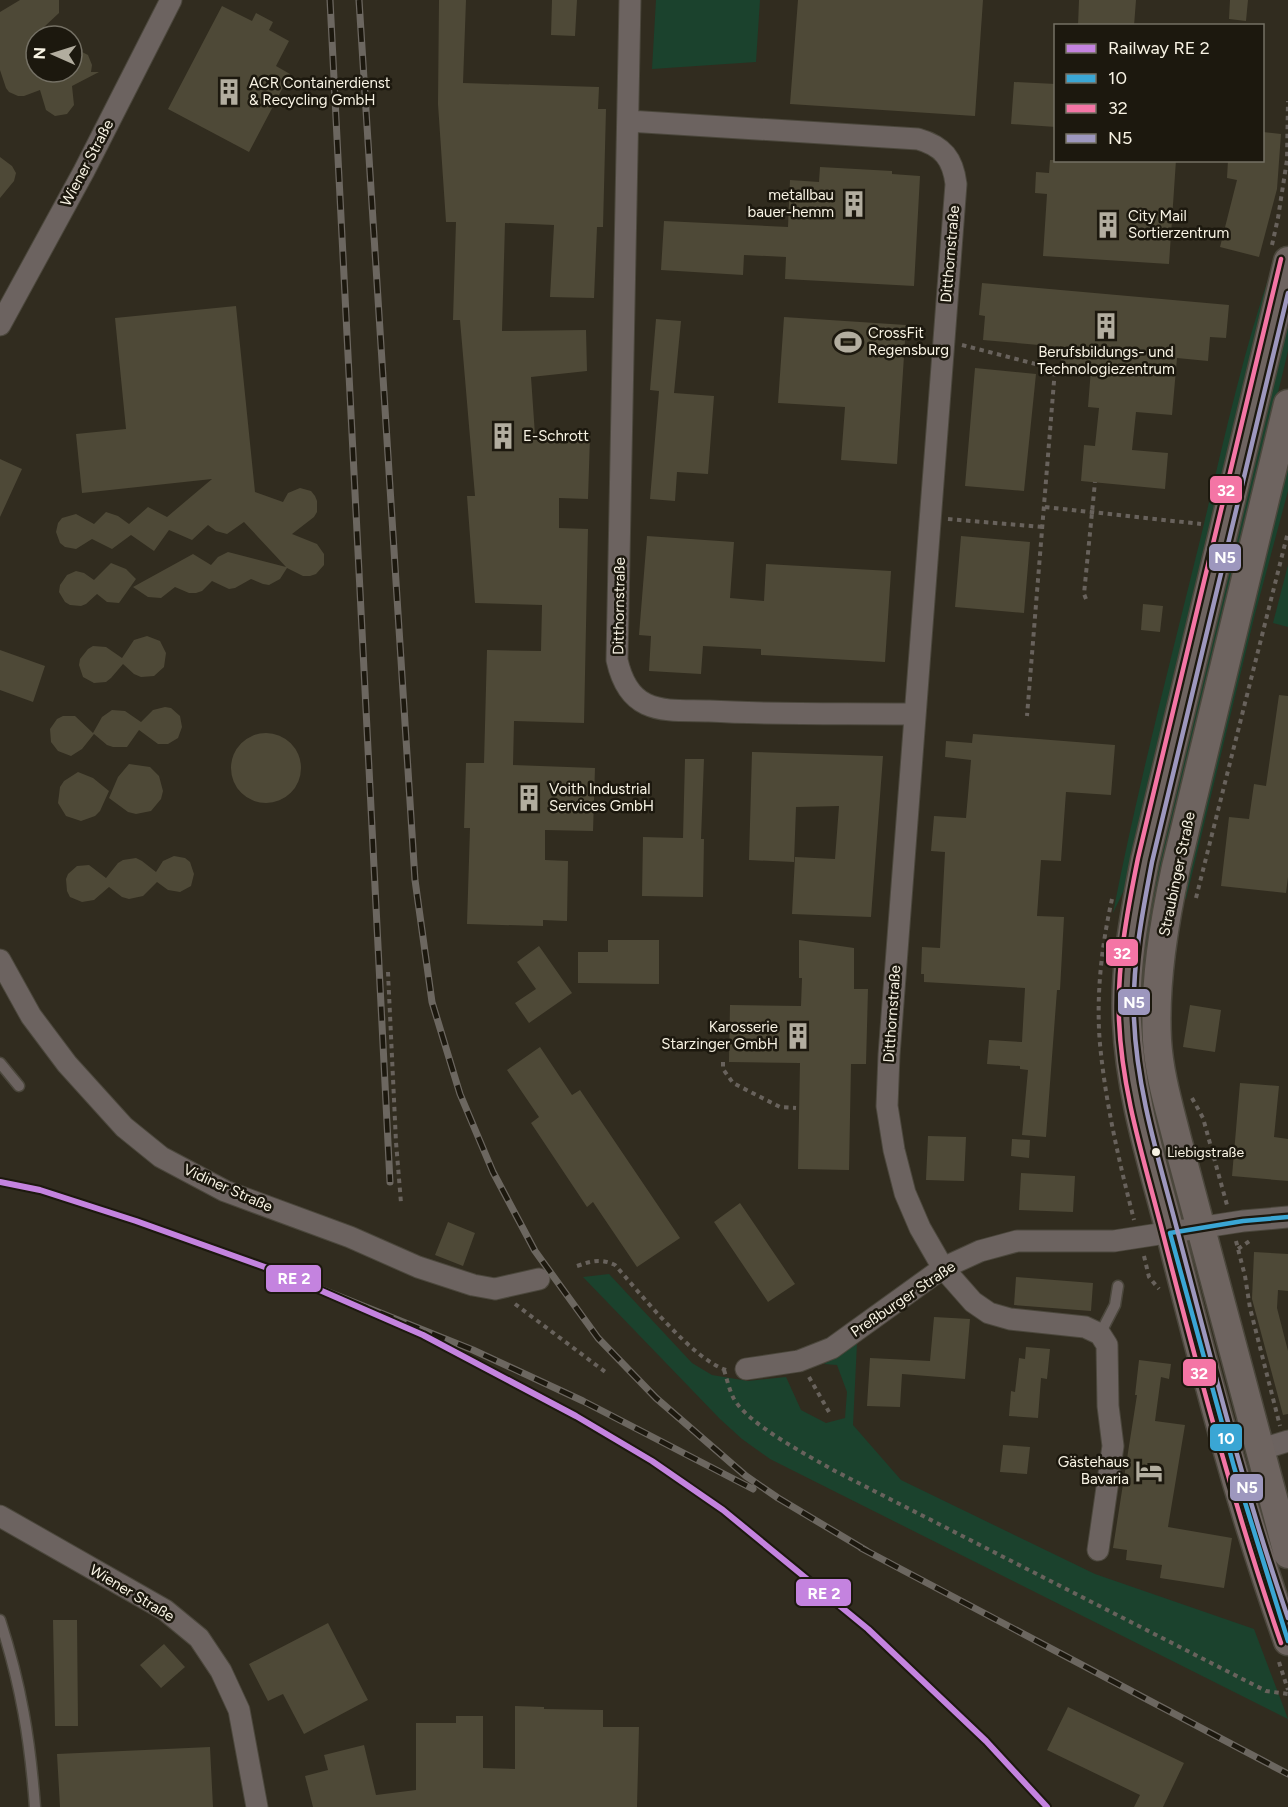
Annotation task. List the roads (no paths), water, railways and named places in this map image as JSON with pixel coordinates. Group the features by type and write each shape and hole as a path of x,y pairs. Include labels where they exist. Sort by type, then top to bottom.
{"main road":[{"path":"1288,261 1145,860 1127,978 1127,1022 1132,1078 1189,1309 1269,1587 1288,1641"},
{"name":"Straubinger Straße","path":"1288,404 1176,867 1168,907 1157,1002 1157,1041 1162,1077 1177,1139 1202,1229 1276,1444 1288,1554"}],"street":[{"name":"Wiener Straße","path":"0,325 84,171 171,0"},
{"name":"Ditthornstraße","path":"630,0 617,660 621,676 630,691 644,703 662,709 738,713 915,714"},
{"name":"Ditthornstraße","path":"628,121 918,139 931,142 950,159 956,184 889,1055 887,1106 894,1150 905,1193 920,1228 943,1268 973,1302 989,1313 1010,1319 1085,1327 1100,1334"},
{"name":"Vidiner Straße","path":"0,960 31,1016 67,1065 124,1127 161,1157 225,1191 350,1237 418,1267 473,1285 495,1289 539,1279"},
{"name":"Preßburger Straße","path":"746,1369 799,1361 832,1348 943,1268 980,1251 1017,1241 1114,1241 1288,1217"},
{"path":"1098,1550 1113,1446 1107,1379 1107,1345 1100,1334"},
{"name":"Wiener Straße","path":"0,1516 165,1610 199,1638 221,1671 239,1710 257,1807"}],"lane":[{"path":"0,1063 19,1086"},
{"path":"1100,1334 1115,1305 1118,1286"},
{"path":"0,1620 21,1691 31,1760 34,1807"}],"railway":[{"path":"330,0 390,1182"},
{"path":"359,0 415,880 432,1002 460,1094 493,1172 535,1251 598,1338 656,1398 746,1476 778,1498 867,1551"},
{"path":"276,1271 473,1350 583,1401 753,1489"},
{"path":"861,1548 1288,1774"}],"place":[{"name":"ACR Containerdienst & Recycling GmbH","path":"229,92"},
{"name":"metallbau bauer-hemm","path":"854,204"},
{"name":"City Mail Sortierzentrum","path":"1108,225"},
{"name":"Berufsbildungs- und Technologiezentrum","path":"1106,326"},
{"name":"CrossFit Regensburg","path":"848,342"},
{"name":"E-Schrott","path":"503,436"},
{"name":"Voith Industrial Services GmbH","path":"529,798"},
{"name":"Karosserie Starzinger GmbH","path":"798,1036"},
{"name":"Liebigstraße","path":"1156,1152"},
{"name":"Gästehaus Bavaria","path":"1149,1471"}]}
